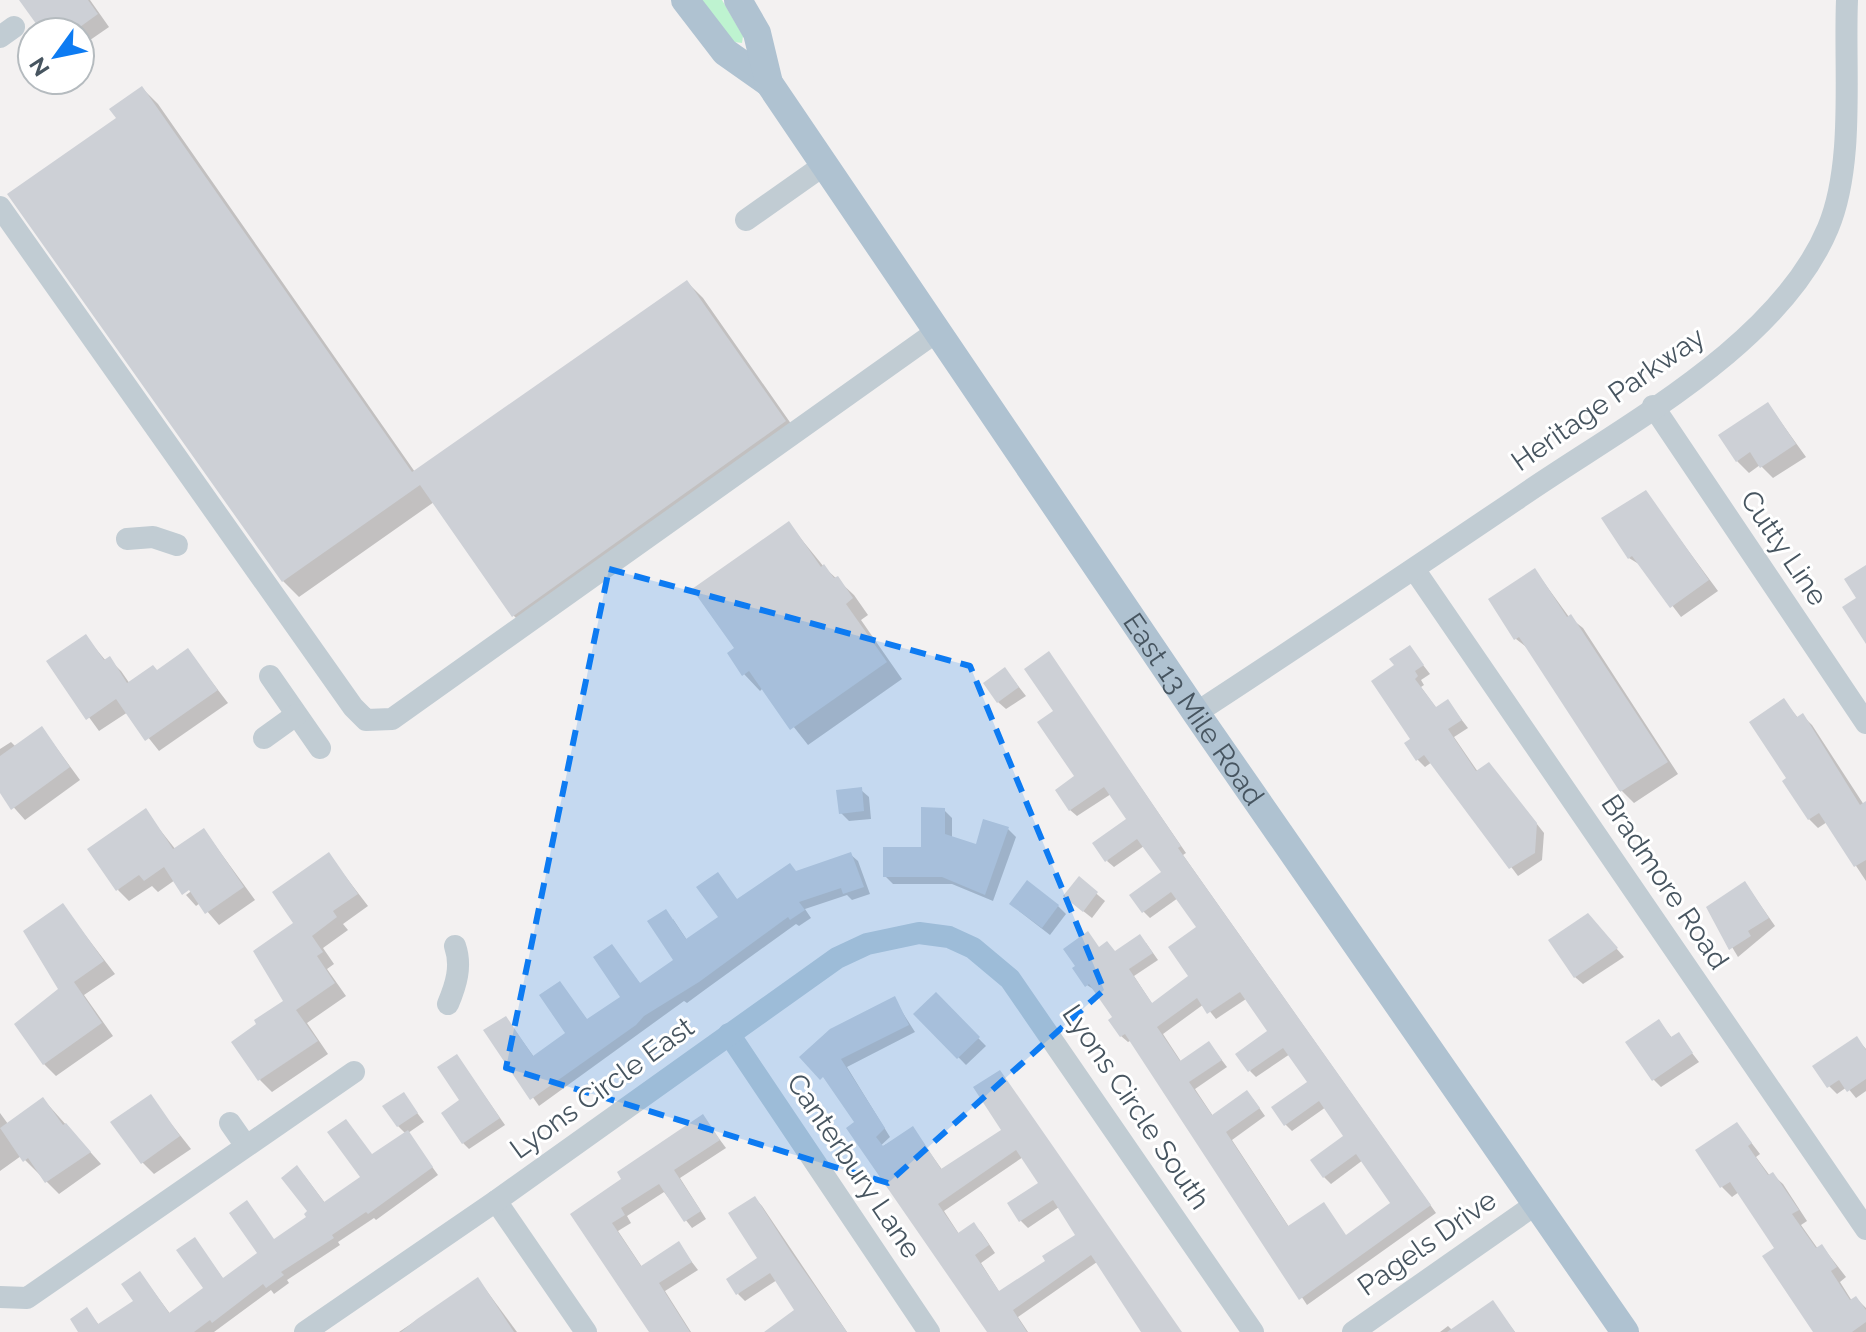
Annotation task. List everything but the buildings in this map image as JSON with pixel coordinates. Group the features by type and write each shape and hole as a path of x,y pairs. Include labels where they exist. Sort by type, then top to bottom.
{"main road":[{"name":"East 13 Mile Road","path":"685,0 725,52 769,83"},
{"name":"East 13 Mile Road","path":"738,0 757,33 769,83 1196,713 1625,1332"}],"street":[{"name":"Heritage Parkway","path":"1196,713 1653,406 1729,352 1773,313 1805,274 1829,226 1840,181 1847,0"},
{"path":"746,220 824,165"},
{"path":"0,207 353,707 366,720 392,719 936,332"},
{"name":"Cutty Line","path":"1653,406 1866,723"},
{"path":"127,539 153,537 177,545"},
{"name":"Bradmore Road","path":"1414,569 1866,1229"},
{"path":"270,676 320,748"},
{"path":"264,738 296,715"},
{"name":"Lyons Circle East","path":"305,1332 496,1201 837,958 867,944 919,933 949,937"},
{"name":"Lyons Circle South","path":"949,937 973,948 1024,996 1253,1332"},
{"path":"448,1004 457,984 458,956 455,946"},
{"name":"Canterbury Lane","path":"729,1034 929,1332"},
{"path":"0,1297 27,1298 354,1072"},
{"path":"230,1123 246,1146"},
{"path":"496,1201 586,1332"},
{"name":"Pagels Drive","path":"1353,1332 1536,1204"}],"highlighted area":[{"path":"609,569 970,666 1104,990 888,1183 506,1068"}],"green space":[{"path":"700,0 722,0 743,36 742,43 734,42"}]}
